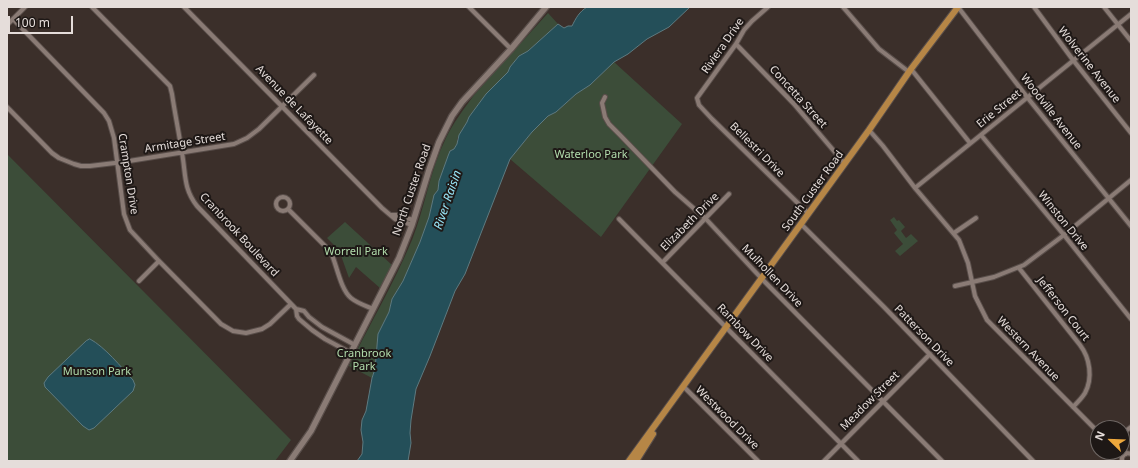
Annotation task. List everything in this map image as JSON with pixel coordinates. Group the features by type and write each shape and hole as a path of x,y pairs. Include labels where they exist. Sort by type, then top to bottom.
{"main road":[{"name":"South Custer Road","path":"630,461 808,213 845,164 910,70 958,7"},
{"name":"South Custer Road","path":"636,461 684,387"}],"street":[{"path":"7,25 25,7"},
{"name":"Cranbrook Boulevard","path":"92,7 170,86 187,186 193,201 296,309 304,311 322,327 355,345"},
{"name":"Avenue de Lafayette","path":"184,7 379,205 391,216 396,214 412,222"},
{"path":"469,7 510,49"},
{"name":"North Custer Road","path":"290,461 311,431 400,258 439,142 452,116 462,102 546,7"},
{"name":"Riviera Drive","path":"697,98 736,44 744,30 768,7"},
{"path":"843,7 879,49 910,70 970,143"},
{"name":"Woodville Avenue","path":"958,7 1027,97 1131,226"},
{"name":"Wolverine Avenue","path":"1034,7 1073,60 1131,133"},
{"path":"1104,7 1131,40"},
{"name":"Erie Street","path":"915,188 1131,14"},
{"name":"Crampton Drive","path":"13,19 104,113 109,121 114,138 124,214 127,224 130,230 159,261 221,324 233,331 246,333 262,329 291,304"},
{"name":"Concetta Street","path":"736,44 794,104 845,164"},
{"name":"Armitage Street","path":"7,106 52,153 59,158 81,166 90,166 118,163 234,144 252,135 314,75"},
{"name":"Mulhollen Drive","path":"605,96 602,103 609,124 675,192 706,219 762,279 942,461"},
{"name":"Bellestri Drive","path":"697,98 700,105 708,114 808,213"},
{"name":"Western Avenue","path":"869,130 959,240 966,255 975,296 987,320 1090,424"},
{"name":"Winston Drive","path":"981,135 1131,319"},
{"path":"955,286 994,277 1019,268 1029,262 1131,180"},
{"name":"Elizabeth Drive","path":"663,262 729,194"},
{"path":"288,209 329,250 334,258 348,296 355,301 373,309"},
{"path":"954,233 976,218"},
{"name":"Rambow Drive","path":"619,219 858,461"},
{"name":"Patterson Drive","path":"801,224 930,354 1033,461"},
{"path":"139,281 159,261"},
{"name":"Jefferson Court","path":"1019,268 1087,356 1089,369 1088,385 1085,393 1073,407"},
{"name":"Cranbrook Boulevard","path":"296,309 299,319 312,330 351,353"},
{"name":"Meadow Street","path":"824,461 930,354"},
{"name":"Westwood Drive","path":"684,387 758,461"}],"green space":[{"name":"Cranbrook Park","path":"548,13 558,24 528,51 519,56 508,72 486,94 469,117 457,139 457,144 454,149 450,151 439,181 438,190 434,195 429,217 420,242 403,281 392,299 389,312 378,334 375,369 372,378 349,366 390,288 412,240 440,150 449,132 474,95"},
{"name":"Waterloo Park","path":"614,62 682,124 601,237 510,159 532,132 548,116 556,112 576,94 590,85"},
{"name":"Munson Park","path":"7,154 291,440 275,461 7,461"},
{"path":"894,217 905,227 901,231 906,238 911,234 918,241 900,256 895,251 903,244 894,233 897,230 890,220"},
{"name":"Worrell Park","path":"345,222 392,265 380,288 356,267 349,278 339,250 327,238"}],"water":[{"name":"River Raisin","path":"587,7 690,7 669,27 647,39 628,54 614,62 590,85 576,94 556,112 548,116 532,132 510,159 465,274 455,291 416,389 411,420 411,443 408,461 357,461 362,454 362,420 366,411 375,369 378,334 389,312 392,299 403,281 420,242 429,217 434,195 438,190 439,181 450,151 454,149 457,144 459,135 469,117 486,94 508,72 519,56 528,51 558,24 564,28 572,26 576,18"},
{"path":"90,339 113,358 133,380 135,385 133,391 94,428 89,430 83,426 45,387 44,383 48,377 86,341"}]}
